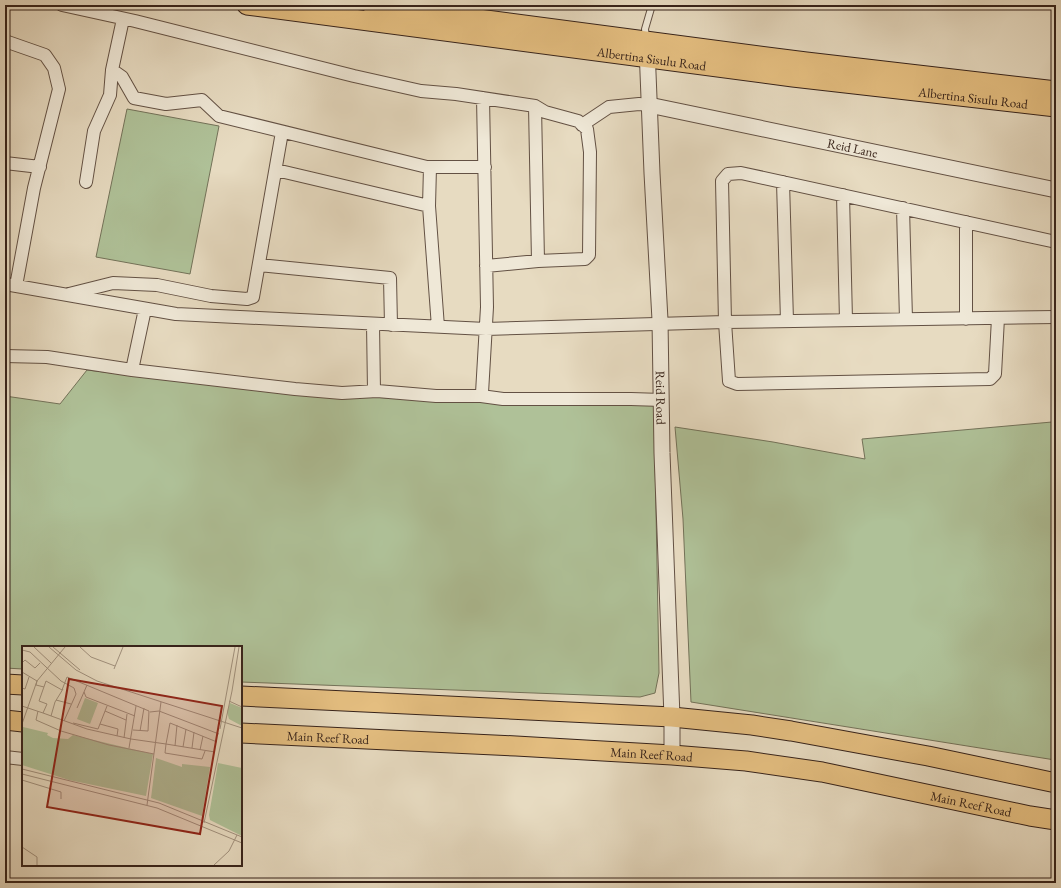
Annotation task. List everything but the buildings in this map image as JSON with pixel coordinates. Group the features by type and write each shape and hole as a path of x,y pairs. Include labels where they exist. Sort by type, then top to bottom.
{"main road":[{"name":"Albertina Sisulu Road","path":"251,5 647,50 806,62 1056,91"},
{"name":"Albertina Sisulu Road","path":"372,5 647,50 800,78 1056,107"},
{"path":"5,684 22,685"},
{"path":"242,696 672,717 752,725 928,756 1056,782"},
{"path":"5,720 22,722"},
{"name":"Main Reef Road","path":"242,733 672,754 746,760 822,772 1015,813 1056,820"}],"street":[{"path":"67,6 421,92 456,94 535,106 545,112 578,121 587,129 590,152 588,255 585,259 538,261 486,266"},
{"path":"86,182 94,131 110,96 112,70 123,19"},
{"path":"5,41 45,55 54,68 59,89 10,285 176,314 486,330 725,322 1056,317"},
{"name":"Reid Road","path":"647,50 660,325 662,453 672,717 672,754"},
{"path":"112,70 122,77 134,98 166,104 202,100 219,116 282,132 430,167 485,167"},
{"path":"482,393 486,330 483,98"},
{"path":"582,125 609,108 639,104 649,106"},
{"path":"535,106 538,261"},
{"name":"Reid Lane","path":"649,106 1056,190"},
{"path":"64,295 113,283 157,285 211,296 247,299 253,297 282,132"},
{"path":"5,163 40,167"},
{"path":"430,167 429,206 438,327"},
{"path":"276,170 429,206"},
{"path":"998,318 995,374 990,379 737,384 730,381 725,322 722,181 728,174 741,173 1056,242"},
{"path":"783,182 787,321"},
{"path":"843,195 846,320"},
{"path":"903,208 906,320"},
{"path":"966,222 966,319"},
{"path":"258,265 390,278 391,325"},
{"path":"132,370 145,309"},
{"path":"373,324 374,391"},
{"path":"5,356 48,357 132,370 342,393 374,391 436,396 481,396 503,399 662,400"},
{"path":"5,757 22,759"}],"lane":[{"path":"647,50 645,29 652,5"}],"green space":[{"path":"127,109 219,126 190,274 96,257"},
{"path":"87,370 270,392 450,401 540,403 654,401 659,673 655,693 640,697 242,682 242,646 22,646 22,669 5,668 5,396 60,404"},
{"path":"1052,422 1055,760 691,702 683,519 675,427 773,442 865,459 862,439"}]}
